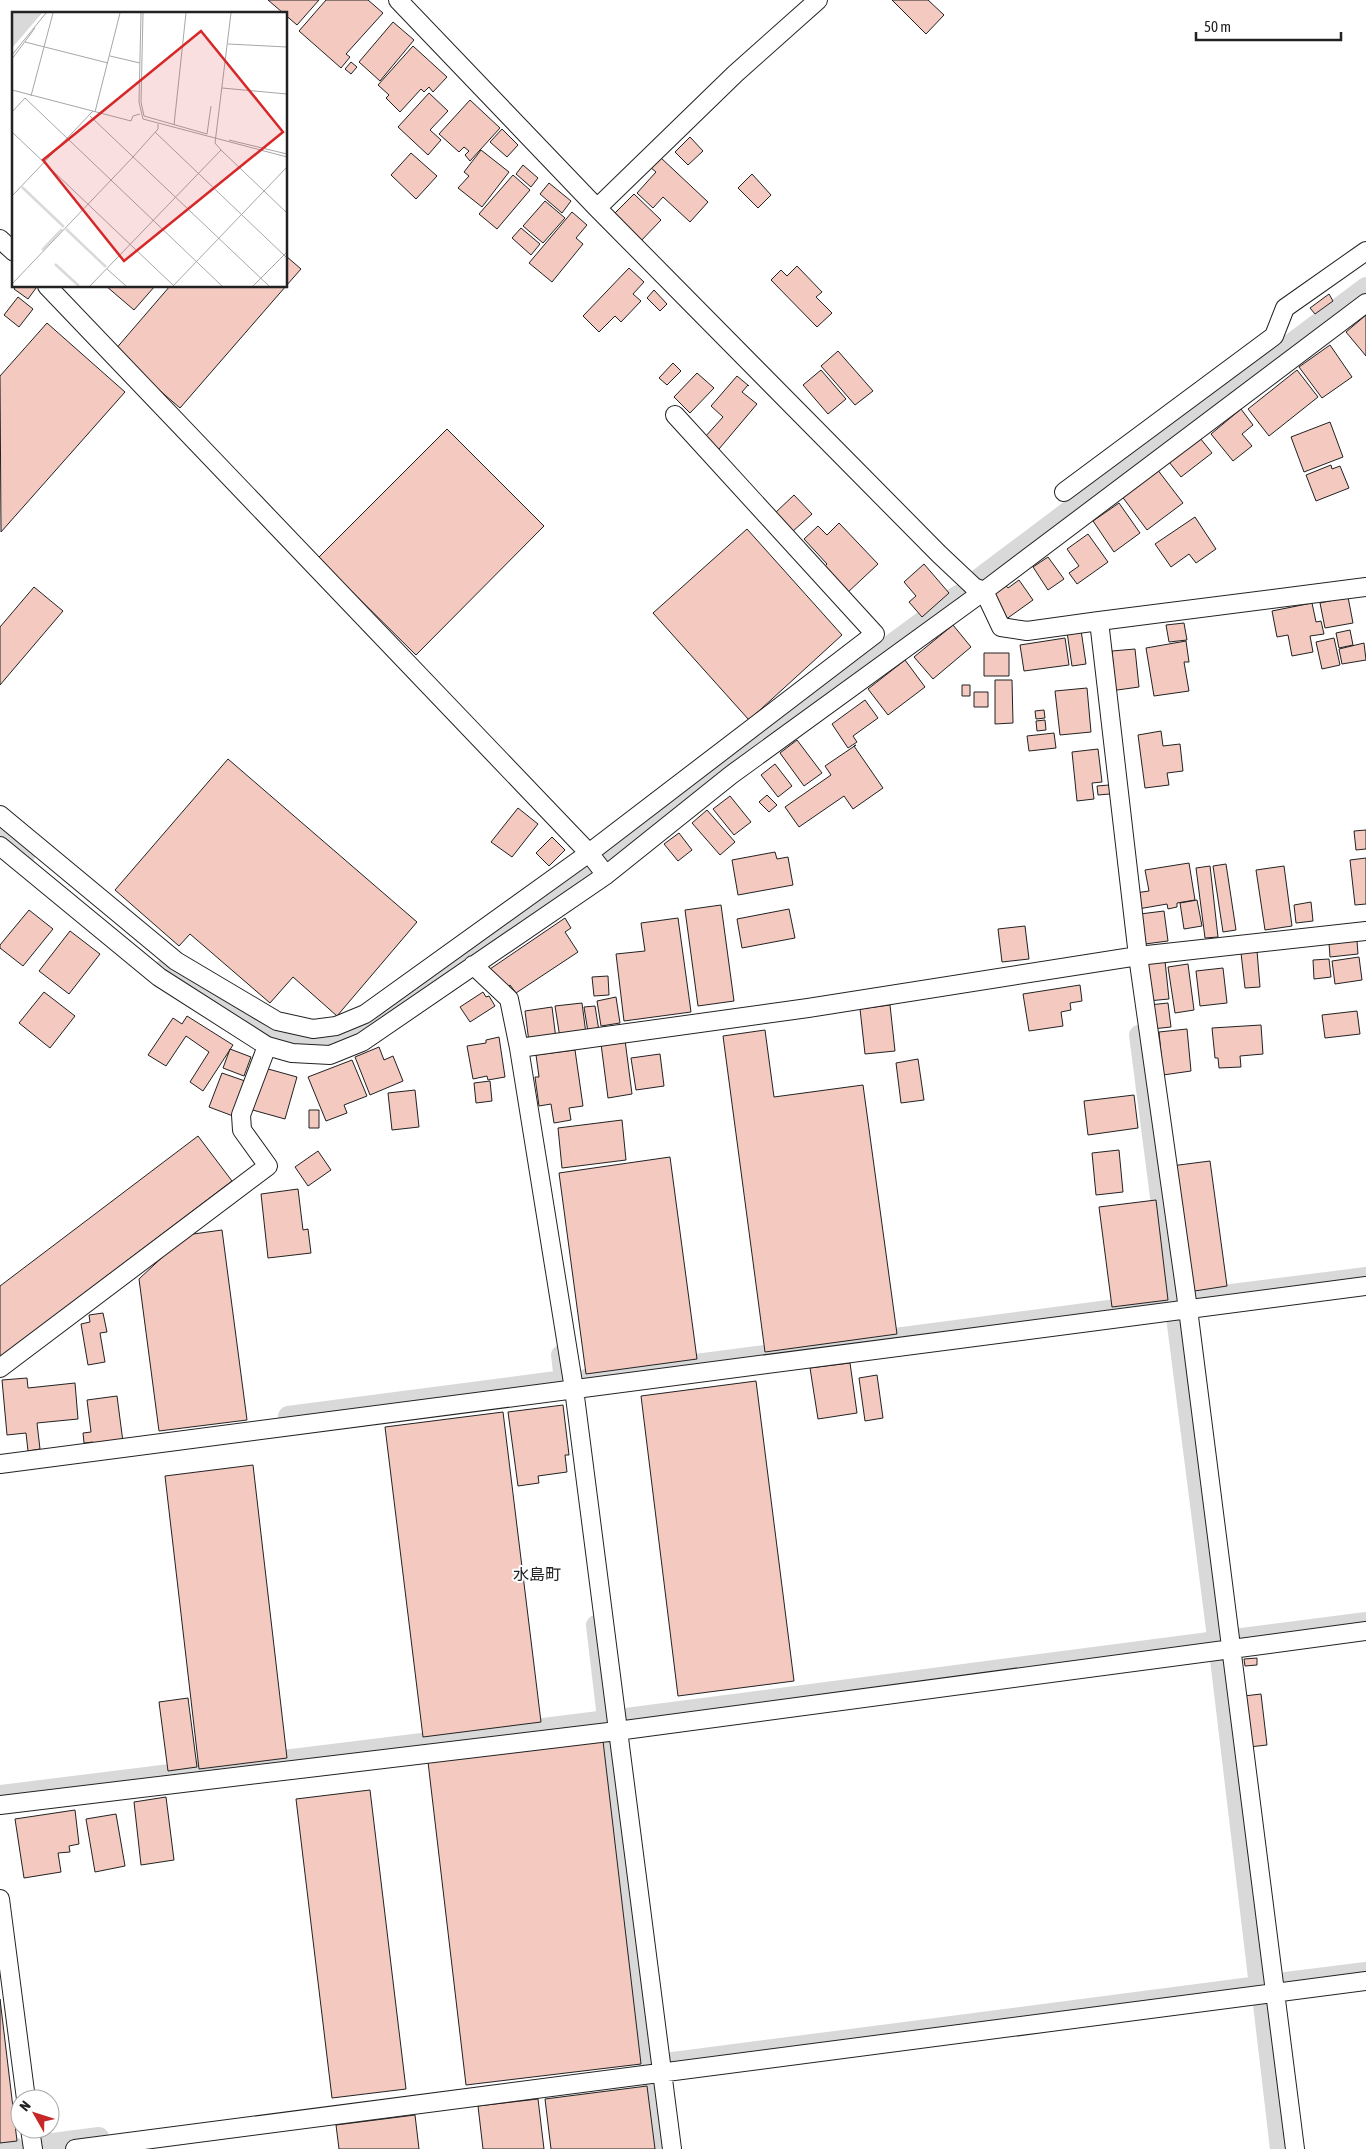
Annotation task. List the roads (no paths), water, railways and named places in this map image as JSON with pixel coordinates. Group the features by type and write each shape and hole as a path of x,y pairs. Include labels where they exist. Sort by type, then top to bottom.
{"street":[{"path":"398,0 596,208 938,554 974,587 984,591 1001,627 1027,631 1366,588"},
{"path":"596,208 736,74 818,0"},
{"path":"0,239 12,250"},
{"path":"1064,492 1274,336 1285,308 1366,251"},
{"path":"49,288 589,853 606,875"},
{"path":"0,846 159,977 267,1046 292,1053 330,1055 362,1042 606,875 730,775 984,591 1366,303"},
{"path":"292,1053 313,1038 366,1014 589,853 875,634 675,415"},
{"path":"1099,621 1138,956 1188,1309 1295,2149"},
{"path":"0,815 176,962 277,1021 313,1038"},
{"path":"519,1048 808,1008 1138,956 1366,931"},
{"path":"473,965 509,999 519,1048 574,1389 672,2149"},
{"path":"0,1368 268,1166 242,1130 241,1115 267,1046"},
{"path":"0,1464 1366,1286"},
{"path":"0,1805 617,1731 1366,1631"},
{"path":"0,1898 25,2089"},
{"path":"75,2149 1366,1981"}],"waterway":[{"path":"974,582 1366,287"},
{"path":"163,970 277,1037 298,1042 345,1039 372,1027 958,595"},
{"path":"0,835 25,856"},
{"path":"1139,1035 1173,1297"},
{"path":"1200,1298 1366,1277"},
{"path":"588,1378 1170,1302"},
{"path":"1176,1317 1217,1637"},
{"path":"288,1416 564,1380 561,1355"},
{"path":"1234,1639 1366,1622"},
{"path":"596,1625 607,1718"},
{"path":"626,1718 1217,1641"},
{"path":"673,2062 1259,1986 1220,1659"},
{"path":"0,1795 607,1720"},
{"path":"610,1744 648,2063"},
{"path":"1278,1983 1366,1972"},
{"path":"1263,2004 1280,2149"},
{"path":"652,2081 660,2149"},
{"path":"37,2145 99,2137"},
{"path":"0,2149 14,2147"}],"district":[{"name":"水島町","path":"537,1574"}]}
